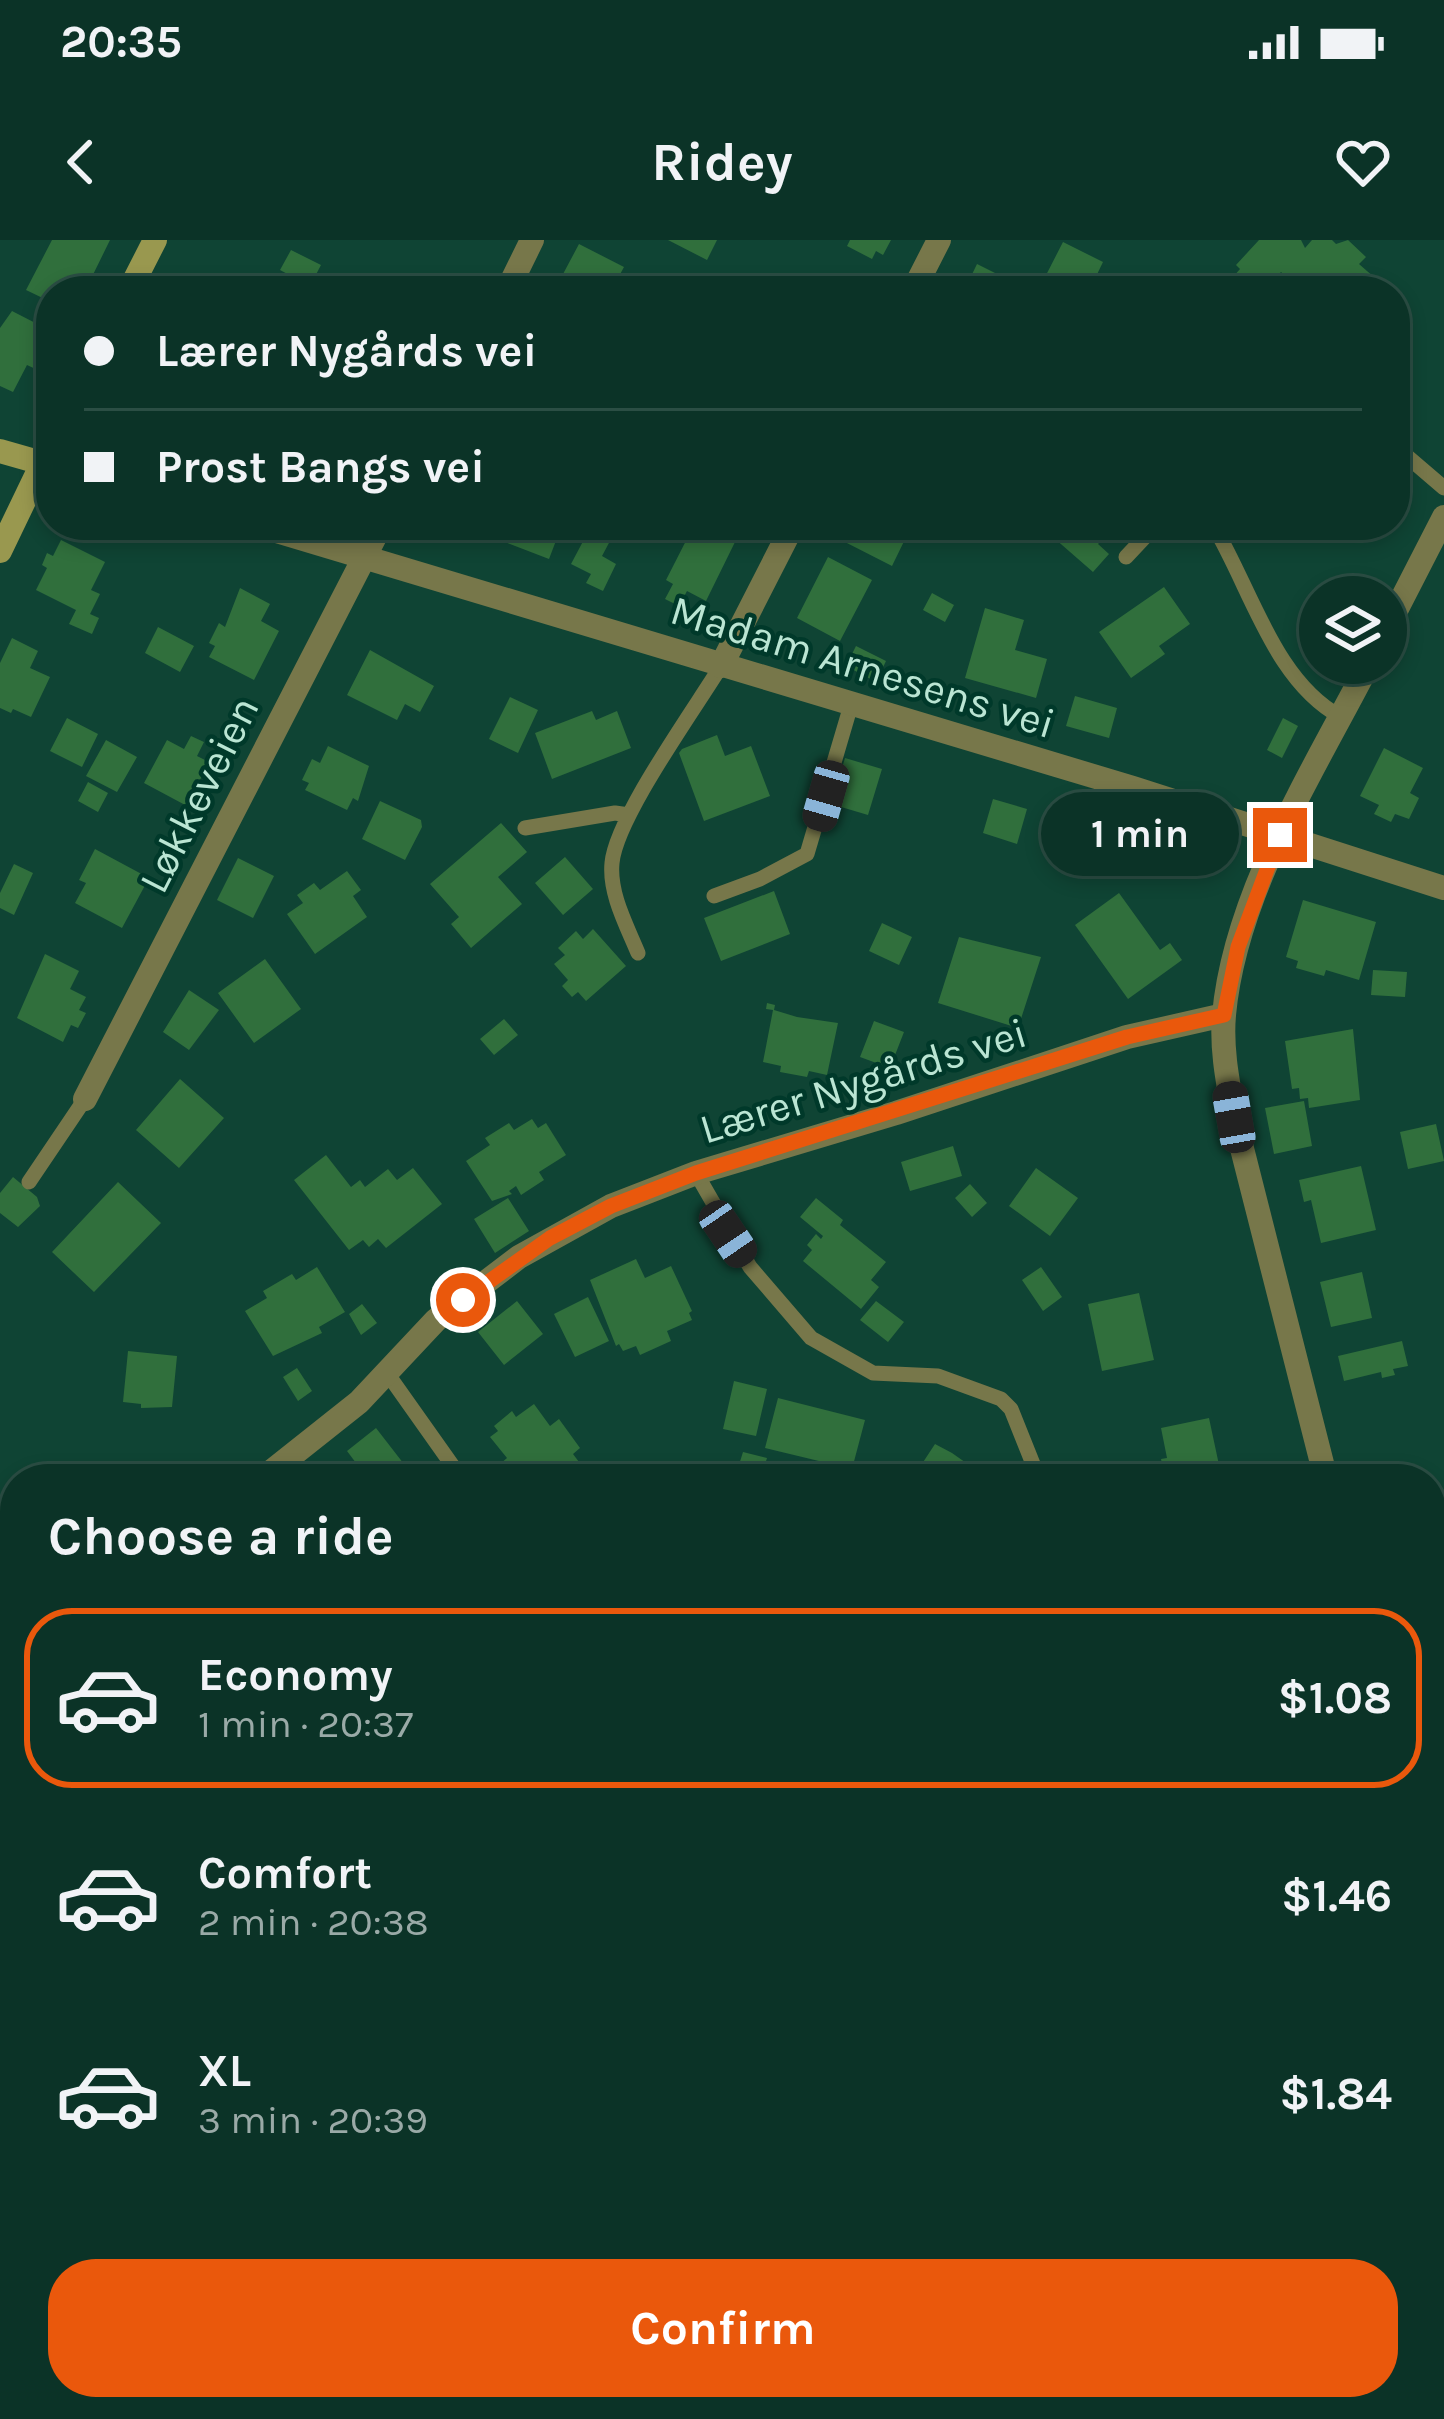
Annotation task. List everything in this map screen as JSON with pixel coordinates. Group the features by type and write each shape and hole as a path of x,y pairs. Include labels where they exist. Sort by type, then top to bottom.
{"street":[{"path":"137,276 155,240"},
{"path":"514,276 532,240"},
{"path":"921,276 939,240"},
{"path":"0,451 36,456"},
{"path":"0,551 36,481"},
{"path":"1407,589 1444,517"},
{"name":"Madam Arnesens vei","path":"306,540 1444,888"},
{"name":"Løkkeveien","path":"85,1099 373,540"},
{"path":"721,666 785,540"},
{"path":"1322,1464 1234,1117 1225,1070 1224,1015 1238,947 1280,835 1358,684"},
{"name":"Lærer Nygårds vei","path":"281,1464 359,1402 436,1320 519,1257 611,1206 696,1173 1127,1037 1224,1015"}],"lane":[{"path":"1410,459 1444,488"},
{"path":"1126,557 1142,540"},
{"path":"1221,540 1284,662 1319,706 1341,717"},
{"path":"638,953 618,902 611,866 620,832 721,666"},
{"path":"714,896 760,880 807,854 851,705"},
{"path":"525,828 629,814"},
{"path":"29,1182 85,1099"},
{"path":"696,1173 750,1267 811,1338 873,1373 938,1376 1001,1399 1011,1409 1033,1464"},
{"path":"387,1373 451,1464"}],"building":[{"path":"52,240 110,240 92,276 36,276 36,295 26,290"},
{"path":"668,240 717,240 707,260"},
{"path":"850,240 891,240 883,255 876,251 872,259 847,246"},
{"path":"1259,240 1301,240 1305,248 1312,240 1336,244 1348,240 1366,257 1359,264 1373,276 1285,276 1281,272 1277,276 1234,276 1240,269 1236,265"},
{"path":"1063,242 1103,262 1096,276 1046,276"},
{"path":"579,244 624,267 619,276 562,276"},
{"path":"291,250 321,265 315,276 291,276 280,270"},
{"path":"977,264 1001,276 971,276"},
{"path":"12,311 36,323 36,369 27,365 13,392 0,386 0,328"},
{"path":"61,540 105,562 91,590 100,594 90,614 99,618 92,634 69,624 76,610 36,590 47,568 42,565 47,553 53,556"},
{"path":"502,540 556,540 549,559"},
{"path":"584,540 610,541 602,556 616,564 603,591 586,583 591,574 571,564"},
{"path":"686,540 736,540 706,601 687,591 679,606 665,599 673,584 666,580"},
{"path":"841,540 905,540 892,566"},
{"path":"1056,540 1102,540 1098,544 1109,554 1093,572"},
{"path":"828,557 872,580 840,641 797,618"},
{"path":"1164,587 1190,624 1159,646 1165,654 1131,678 1099,632"},
{"path":"240,588 270,604 261,621 279,631 254,680 209,657 215,646 209,643 219,623 225,627"},
{"path":"932,593 954,605 945,622 923,610"},
{"path":"985,608 1024,620 1015,650 1047,659 1036,698 965,678"},
{"path":"158,627 194,646 180,672 145,653"},
{"path":"12,638 38,651 30,668 50,677 31,717 0,708 0,663"},
{"path":"856,646 886,661 876,682 846,666"},
{"path":"370,650 434,686 420,712 405,704 397,720 347,695"},
{"path":"1075,696 1117,708 1109,738 1066,726"},
{"path":"510,697 538,710 518,753 489,739"},
{"path":"592,711 596,720 617,711 631,748 552,779 535,733"},
{"path":"67,718 98,734 82,767 50,751"},
{"path":"1283,718 1298,726 1282,758 1267,750"},
{"path":"717,735 725,756 751,746 770,796 704,821 679,753"},
{"path":"191,736 204,742 197,756 209,762 187,806 144,783 167,740 184,749"},
{"path":"106,740 137,757 117,792 86,776"},
{"path":"328,746 369,766 358,801 353,798 347,810 305,790 309,783 302,780 312,759 320,763"},
{"path":"1384,748 1423,768 1410,793 1419,798 1409,819 1395,814 1391,822 1374,814 1379,805 1360,796"},
{"path":"845,758 882,769 868,815 831,804"},
{"path":"88,782 108,793 98,812 78,801"},
{"path":"993,799 1027,809 1017,844 983,833"},
{"path":"380,801 421,820 405,860 362,839"},
{"path":"501,823 527,852 498,877 522,904 471,948 451,924 459,917 430,884"},
{"path":"95,849 149,878 122,928 75,903 86,883 79,880"},
{"path":"565,857 593,889 563,915 535,883"},
{"path":"238,858 274,876 253,918 217,900"},
{"path":"14,864 33,873 14,915 0,908 0,893"},
{"path":"347,871 361,890 353,896 367,917 315,954 287,914 303,903 297,895 314,883 320,890"},
{"path":"774,891 790,934 721,961 704,918"},
{"path":"1119,893 1160,950 1170,943 1182,960 1128,999 1075,925"},
{"path":"1303,900 1376,922 1359,980 1326,970 1324,976 1296,968 1298,961 1286,957"},
{"path":"882,923 912,937 899,965 869,951"},
{"path":"593,929 626,966 586,1001 578,992 572,997 562,986 568,980 554,964 565,955 558,948 576,931 583,939"},
{"path":"959,937 1041,957 1018,1028 938,1003"},
{"path":"45,954 79,971 70,989 86,997 79,1010 86,1013 78,1028 71,1025 63,1042 17,1018"},
{"path":"265,959 301,1009 254,1043 218,993"},
{"path":"1373,970 1407,972 1405,997 1371,995"},
{"path":"189,990 219,1010 189,1050 163,1032"},
{"path":"767,1003 797,1017 838,1023 827,1075 780,1072 781,1066 763,1062 773,1010 766,1009"},
{"path":"504,1019 518,1035 494,1055 480,1039"},
{"path":"874,1021 904,1032 890,1068 860,1057"},
{"path":"1353,1029 1360,1100 1309,1108 1308,1098 1300,1099 1299,1088 1292,1089 1285,1041"},
{"path":"180,1079 224,1118 179,1168 136,1130"},
{"path":"1304,1101 1312,1146 1274,1154 1265,1108"},
{"path":"532,1119 538,1128 546,1123 566,1155 539,1172 544,1180 521,1195 516,1186 509,1191 512,1194 492,1201 466,1161 490,1145 485,1138 509,1123 514,1130"},
{"path":"1436,1124 1444,1161 1408,1169 1400,1132"},
{"path":"953,1146 962,1176 910,1191 901,1162"},
{"path":"326,1155 351,1187 360,1180 365,1187 388,1169 397,1180 413,1168 442,1204 386,1248 378,1239 369,1247 363,1240 349,1250 294,1180"},
{"path":"1361,1166 1376,1230 1321,1243 1311,1200 1304,1202 1299,1180"},
{"path":"1036,1168 1078,1198 1050,1236 1009,1206"},
{"path":"13,1177 37,1197 40,1206 18,1227 0,1213 0,1193"},
{"path":"118,1182 161,1223 94,1292 52,1252"},
{"path":"970,1184 987,1203 972,1217 955,1198"},
{"path":"508,1198 529,1231 495,1253 474,1219"},
{"path":"816,1198 843,1220 840,1225 886,1262 871,1280 879,1287 861,1309 803,1261 812,1250 807,1245 816,1234 823,1236 800,1217"},
{"path":"636,1259 645,1278 671,1266 692,1311 692,1320 667,1331 671,1341 640,1355 636,1346 623,1351 616,1346 590,1280"},
{"path":"317,1267 345,1312 319,1327 322,1333 273,1356 245,1311 267,1298 263,1291 292,1274 296,1280"},
{"path":"1041,1267 1062,1297 1043,1311 1022,1280"},
{"path":"1362,1272 1372,1318 1331,1327 1320,1282"},
{"path":"1139,1293 1154,1360 1102,1371 1088,1304"},
{"path":"588,1297 609,1341 575,1357 554,1314"},
{"path":"517,1301 543,1334 504,1365 478,1332"},
{"path":"876,1301 904,1322 888,1342 860,1320"},
{"path":"362,1304 377,1323 361,1335 349,1314"},
{"path":"1402,1341 1408,1366 1393,1369 1395,1375 1382,1378 1381,1372 1344,1381 1338,1356"},
{"path":"128,1351 177,1356 172,1407 141,1408 141,1404 123,1402"},
{"path":"297,1368 312,1391 298,1401 283,1377"},
{"path":"734,1381 767,1389 756,1436 723,1429"},
{"path":"778,1398 865,1420 853,1464 831,1464 765,1448"},
{"path":"534,1404 550,1426 559,1419 580,1448 573,1454 580,1464 500,1464 507,1458 490,1437 498,1431 494,1426 512,1411 516,1417"},
{"path":"1209,1418 1219,1464 1162,1464 1161,1459 1167,1458 1161,1428"},
{"path":"376,1428 404,1464 357,1464 347,1451"},
{"path":"935,1444 968,1464 922,1464"},
{"path":"743,1452 767,1458 765,1464 739,1464"}],"route":[{"path":"463,1300 550,1238 611,1206 696,1173 1127,1037 1224,1015 1238,947 1280,835"}]}
